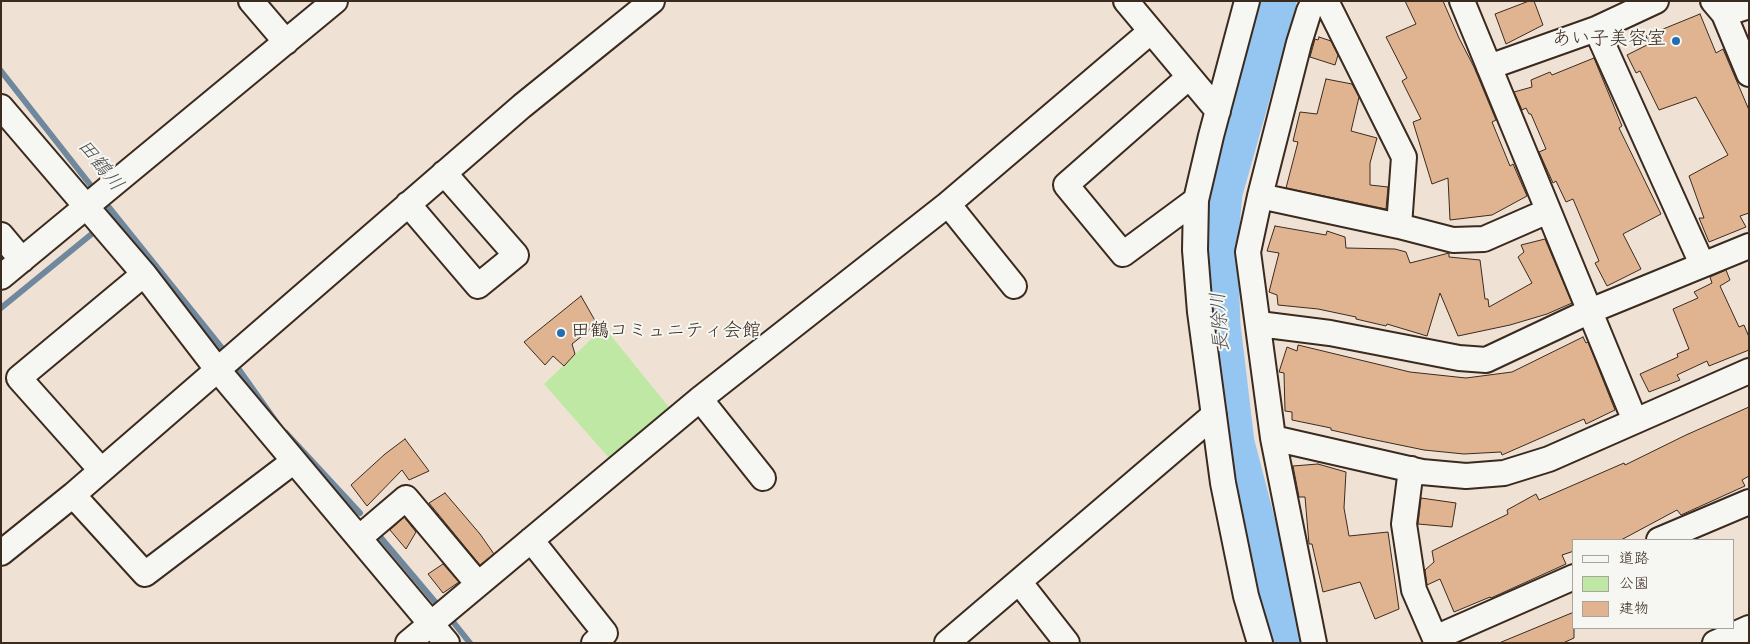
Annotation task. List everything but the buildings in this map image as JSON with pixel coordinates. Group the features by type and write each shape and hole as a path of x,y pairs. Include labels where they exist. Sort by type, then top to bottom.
{"street":[{"path":"251,1 286,42"},
{"path":"1,277 335,1"},
{"path":"1,553 73,495 522,106 652,1"},
{"path":"1126,1 1218,111"},
{"path":"1247,1 1196,200 1195,250 1223,483 1246,596 1260,643"},
{"path":"1314,1 1299,43 1260,196 1248,252 1273,438 1314,643"},
{"path":"1326,1 1404,158 1399,226"},
{"path":"1462,1 1635,421"},
{"path":"1488,68 1596,29 1656,1"},
{"path":"1749,6 1719,8 1749,74"},
{"path":"1596,29 1702,264"},
{"path":"408,643 700,399 948,204 1150,32"},
{"path":"1189,77 1066,185 1123,254 1196,200"},
{"path":"1,107 9,131 94,202 113,238 144,274 217,369 447,643"},
{"path":"408,204 478,286 516,255 444,173"},
{"path":"1260,196 1399,226 1453,240 1484,239 1548,211"},
{"path":"948,204 1014,286"},
{"path":"1,235 22,260"},
{"path":"1259,324 1330,333 1459,358 1486,360 1590,311 1749,246"},
{"path":"101,470 19,378 144,274"},
{"path":"1273,438 1411,470 1466,476 1504,473 1549,458 1749,371"},
{"path":"700,399 763,478"},
{"path":"948,643 1214,415"},
{"path":"73,495 145,574 294,461"},
{"path":"1411,470 1404,524 1414,590 1436,640 1572,578"},
{"path":"359,538 406,498 478,584"},
{"path":"1662,539 1749,502"},
{"path":"531,540 605,633 594,643"},
{"path":"1020,583 1067,643"},
{"path":"1715,643 1749,628"}],"green space":[{"path":"604,327 672,411 609,458 544,384"}],"waterway":[{"name":"長除川","path":"1277,1 1223,193 1218,247 1221,325 1235,443 1287,643"},
{"name":"田鶴川","path":"1,71 96,192"},
{"path":"103,200 225,352"},
{"name":"田鶴川","path":"1,308 99,228"},
{"path":"235,364 279,426"},
{"path":"286,433 360,513"},
{"path":"376,532 436,603"},
{"path":"454,623 470,643"}],"place":[{"name":"あい子美容室","path":"1676,41"},
{"name":"田鶴コミュニティ会館","path":"561,333"}]}
